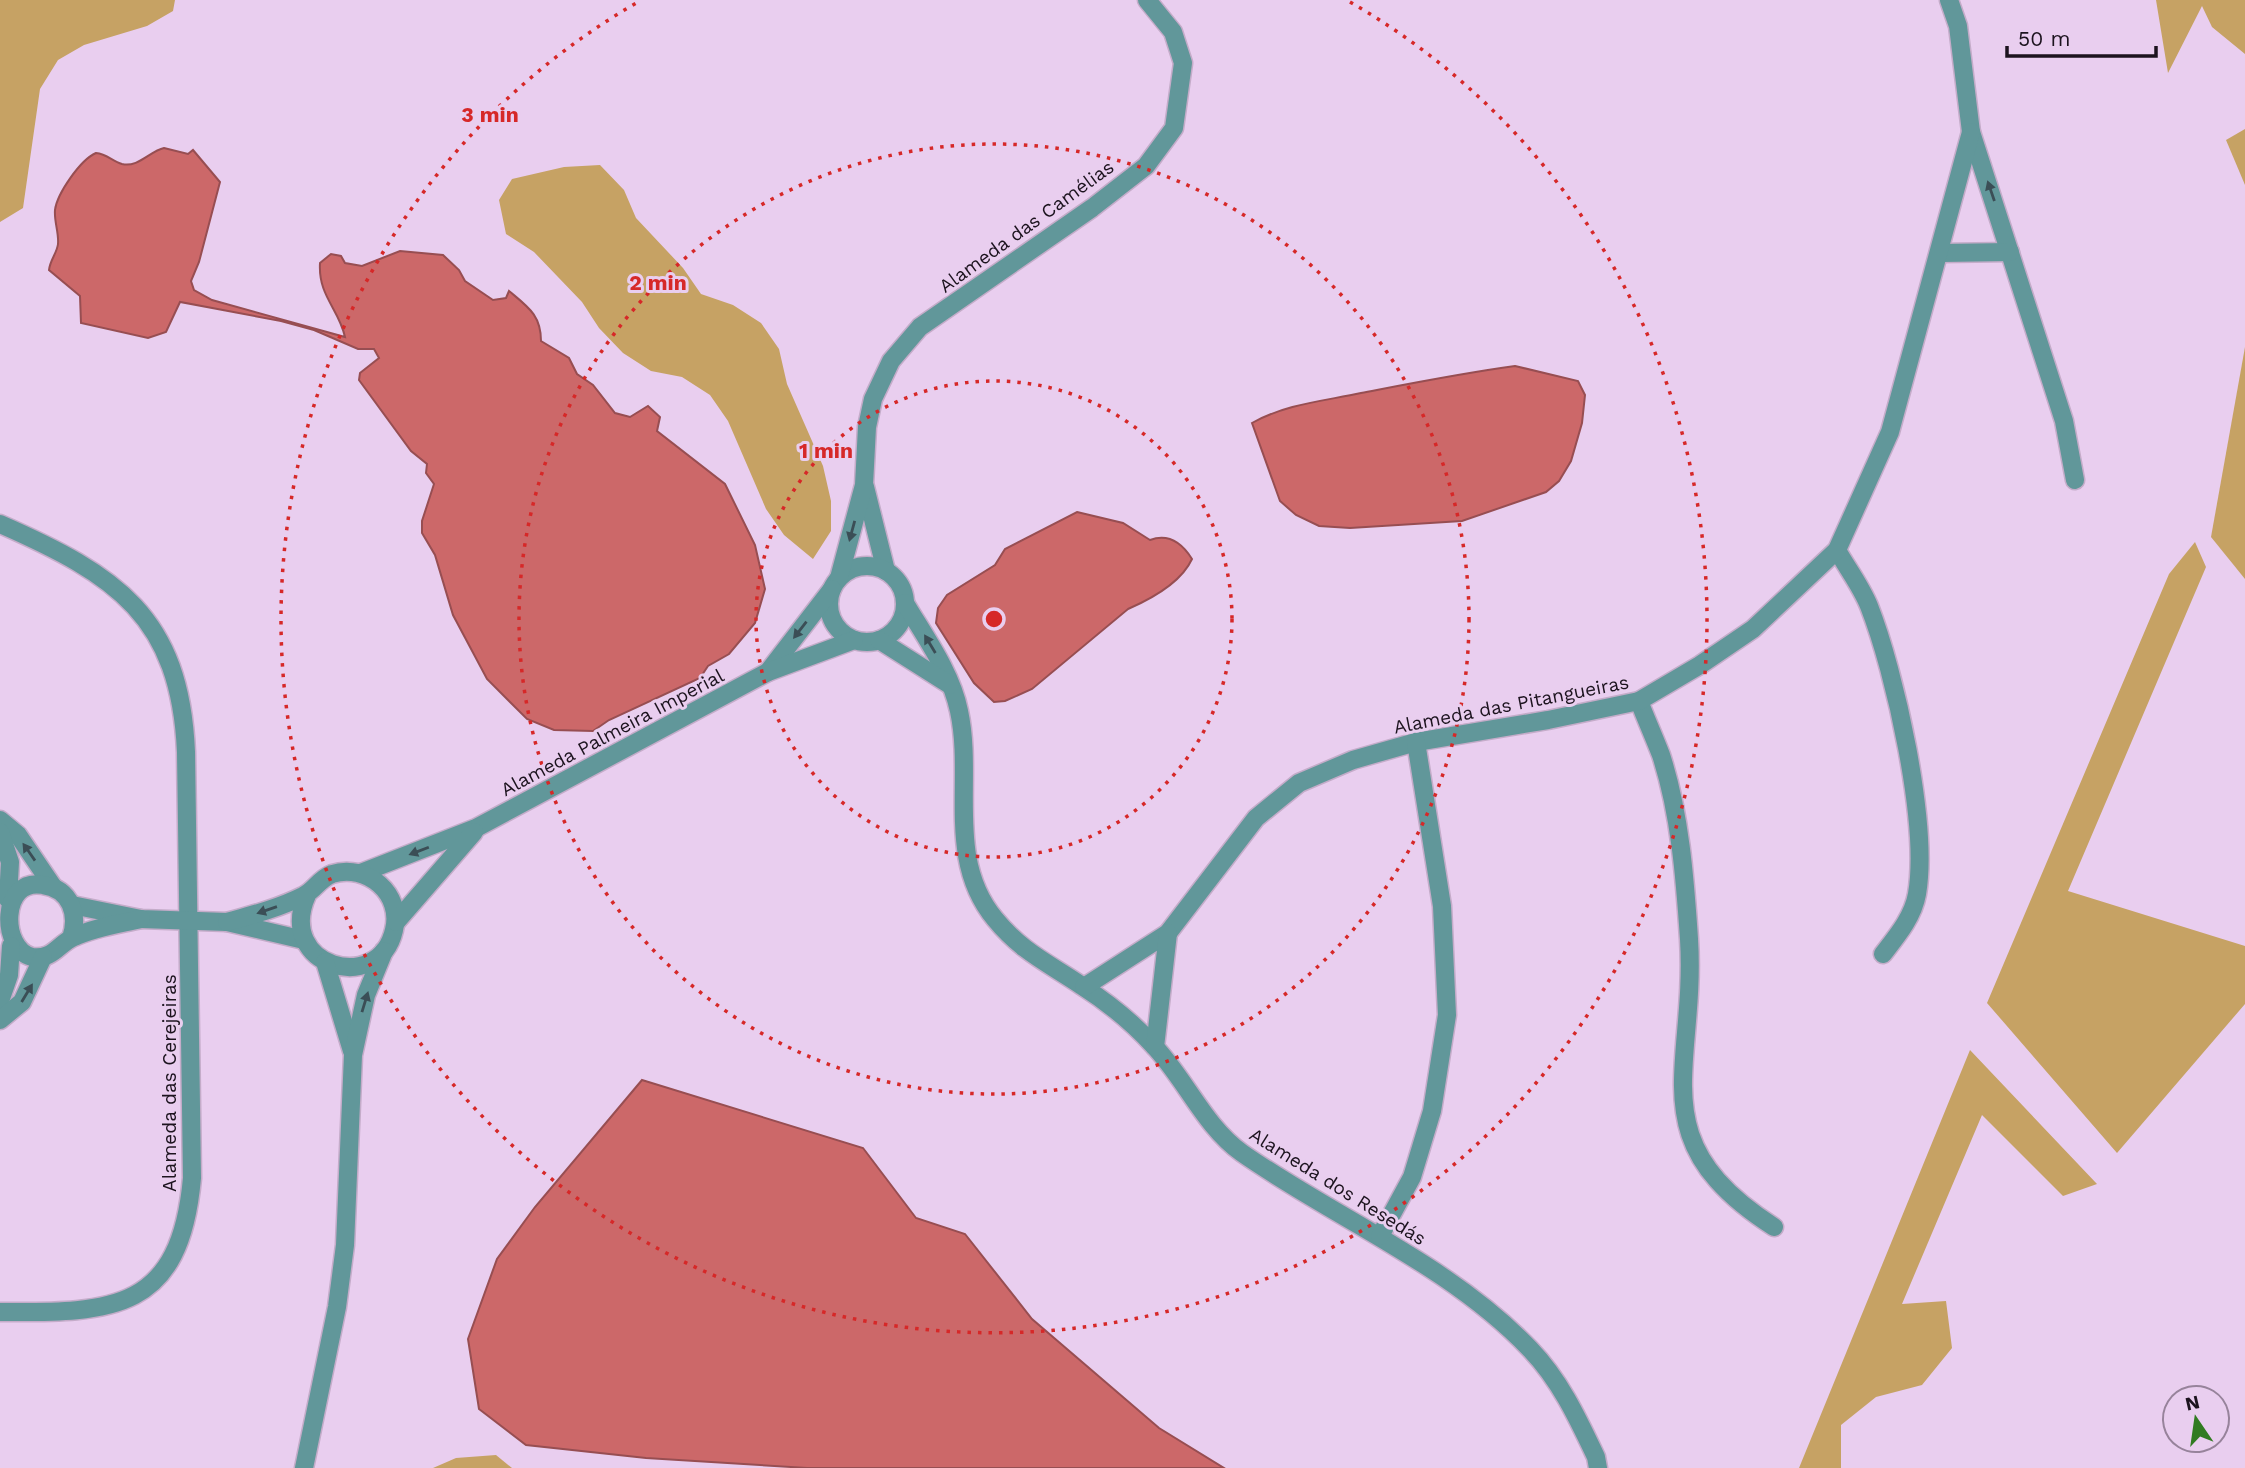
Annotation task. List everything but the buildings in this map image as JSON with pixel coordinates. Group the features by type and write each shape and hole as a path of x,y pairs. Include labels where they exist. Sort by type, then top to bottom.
{"street":[{"name":"Alameda das Camélias","path":"864,485 867,427 873,399 891,361 920,327 1146,166 1174,128 1183,63 1172,32 1147,0"},
{"path":"1949,0 1958,26 1971,132 2064,421 2075,480"},
{"name":"Alameda das Pitangueiras","path":"1084,987 1168,933 1256,818 1299,783 1353,760 1416,742 1548,720 1639,701 1700,665 1753,629 1837,550 1890,432 1941,253 1971,132"},
{"path":"1941,253 2010,251"},
{"path":"864,485 886,571 902,590 905,603 898,626 879,640"},
{"path":"864,485 829,601 835,625 854,640 879,640 953,687"},
{"name":"Alameda das Cerejeiras","path":"0,524 92,570 119,589 140,611 160,639 174,668 185,725 192,1178 184,1234 176,1254 159,1277 133,1296 107,1307 59,1312 0,1312"},
{"path":"1837,550 1868,603 1889,664 1917,829 1917,895 1906,923 1883,954"},
{"path":"768,672 836,584 861,567 886,571"},
{"name":"Alameda dos Resedás","path":"905,603 953,687 960,714 963,752 964,843 976,882 992,916 1019,946 1084,987 1155,1047 1200,1108 1239,1151 1380,1236 1466,1295 1530,1349 1567,1398 1596,1457 1598,1468"},
{"name":"Alameda Palmeira Imperial","path":"477,828 768,672 854,640"},
{"path":"1639,701 1661,756 1679,841 1689,942 1683,1112 1694,1149 1714,1180 1744,1208 1774,1227"},
{"path":"1380,1236 1412,1177 1428,1124 1447,1015 1442,906 1416,742"},
{"path":"0,820 18,835 54,888 72,905 75,916 71,938"},
{"path":"353,1055 325,962 304,940 300,909 306,895 317,883 330,875 361,873 477,828"},
{"path":"396,922 477,828"},
{"path":"0,832 10,862 8,899 1,923 12,946 9,975 0,1001"},
{"path":"304,1468 337,1307 345,1245 353,1055 366,995 384,951 393,938 396,922 394,906 387,892 376,880 361,873"},
{"path":"8,899 29,885 42,884 54,888"},
{"path":"227,922 306,895"},
{"path":"72,905 141,919 189,923 227,922 304,940"},
{"path":"12,946 31,957 43,957 54,954 71,938 141,919"},
{"path":"1155,1047 1168,933"},
{"path":"325,962 356,967 372,962 384,951"},
{"path":"0,1020 22,1002 43,957"}],"shaded area":[{"path":"0,0 175,0 173,11 147,26 84,45 58,60 40,89 23,208 0,222"},
{"path":"2156,0 2245,0 2245,54 2212,27 2202,6 2168,73"},
{"path":"2245,129 2245,185 2226,140"},
{"path":"164,148 188,154 193,150 220,182 199,262 191,281 194,290 212,300 345,337 325,294 320,263 331,254 341,256 345,263 362,266 400,251 443,255 459,270 465,281 493,300 506,298 509,291 522,302 539,324 541,341 569,358 577,374 593,385 615,413 630,417 648,406 660,417 657,431 725,484 755,545 765,589 755,623 729,654 708,666 700,678 609,720 593,731 554,730 527,719 487,679 453,615 435,555 422,533 422,521 434,484 426,473 427,464 411,451 359,380 360,373 379,358 374,349 358,349 314,330 281,321 180,302 166,332 148,338 81,323 80,296 49,270 58,244 55,210 60,195 70,178 96,153 128,165"},
{"path":"600,165 624,190 636,218 683,268 701,294 733,305 761,323 779,349 787,384 823,466 831,501 831,531 813,559 784,535 766,509 728,421 710,395 682,377 651,371 623,353 599,328 582,302 534,252 506,234 499,200 512,179 564,167"},
{"path":"2245,347 2245,579 2211,537"},
{"path":"1515,366 1578,381 1585,395 1582,423 1571,461 1559,481 1546,492 1462,521 1350,528 1319,526 1296,515 1280,501 1252,423 1278,411 1305,404"},
{"path":"1077,512 1123,523 1150,540 1163,538 1174,541 1184,548 1192,559 1173,583 1128,609 1032,689 1005,701 994,702 974,683 936,623 938,608 947,595 995,565 1005,549"},
{"path":"2195,542 2206,567 2068,891 2245,946 2245,1004 2117,1153 1987,1003 2169,574"},
{"path":"1970,1050 2097,1184 2063,1196 1982,1115 1902,1304 1946,1301 1952,1348 1922,1385 1876,1397 1841,1425 1841,1468 1799,1468"},
{"path":"642,1080 863,1148 916,1218 965,1234 1032,1319 1159,1428 1224,1468 807,1468 646,1458 526,1445 479,1409 468,1339 497,1259 535,1207"},
{"path":"496,1455 512,1468 433,1468 456,1458"}]}
